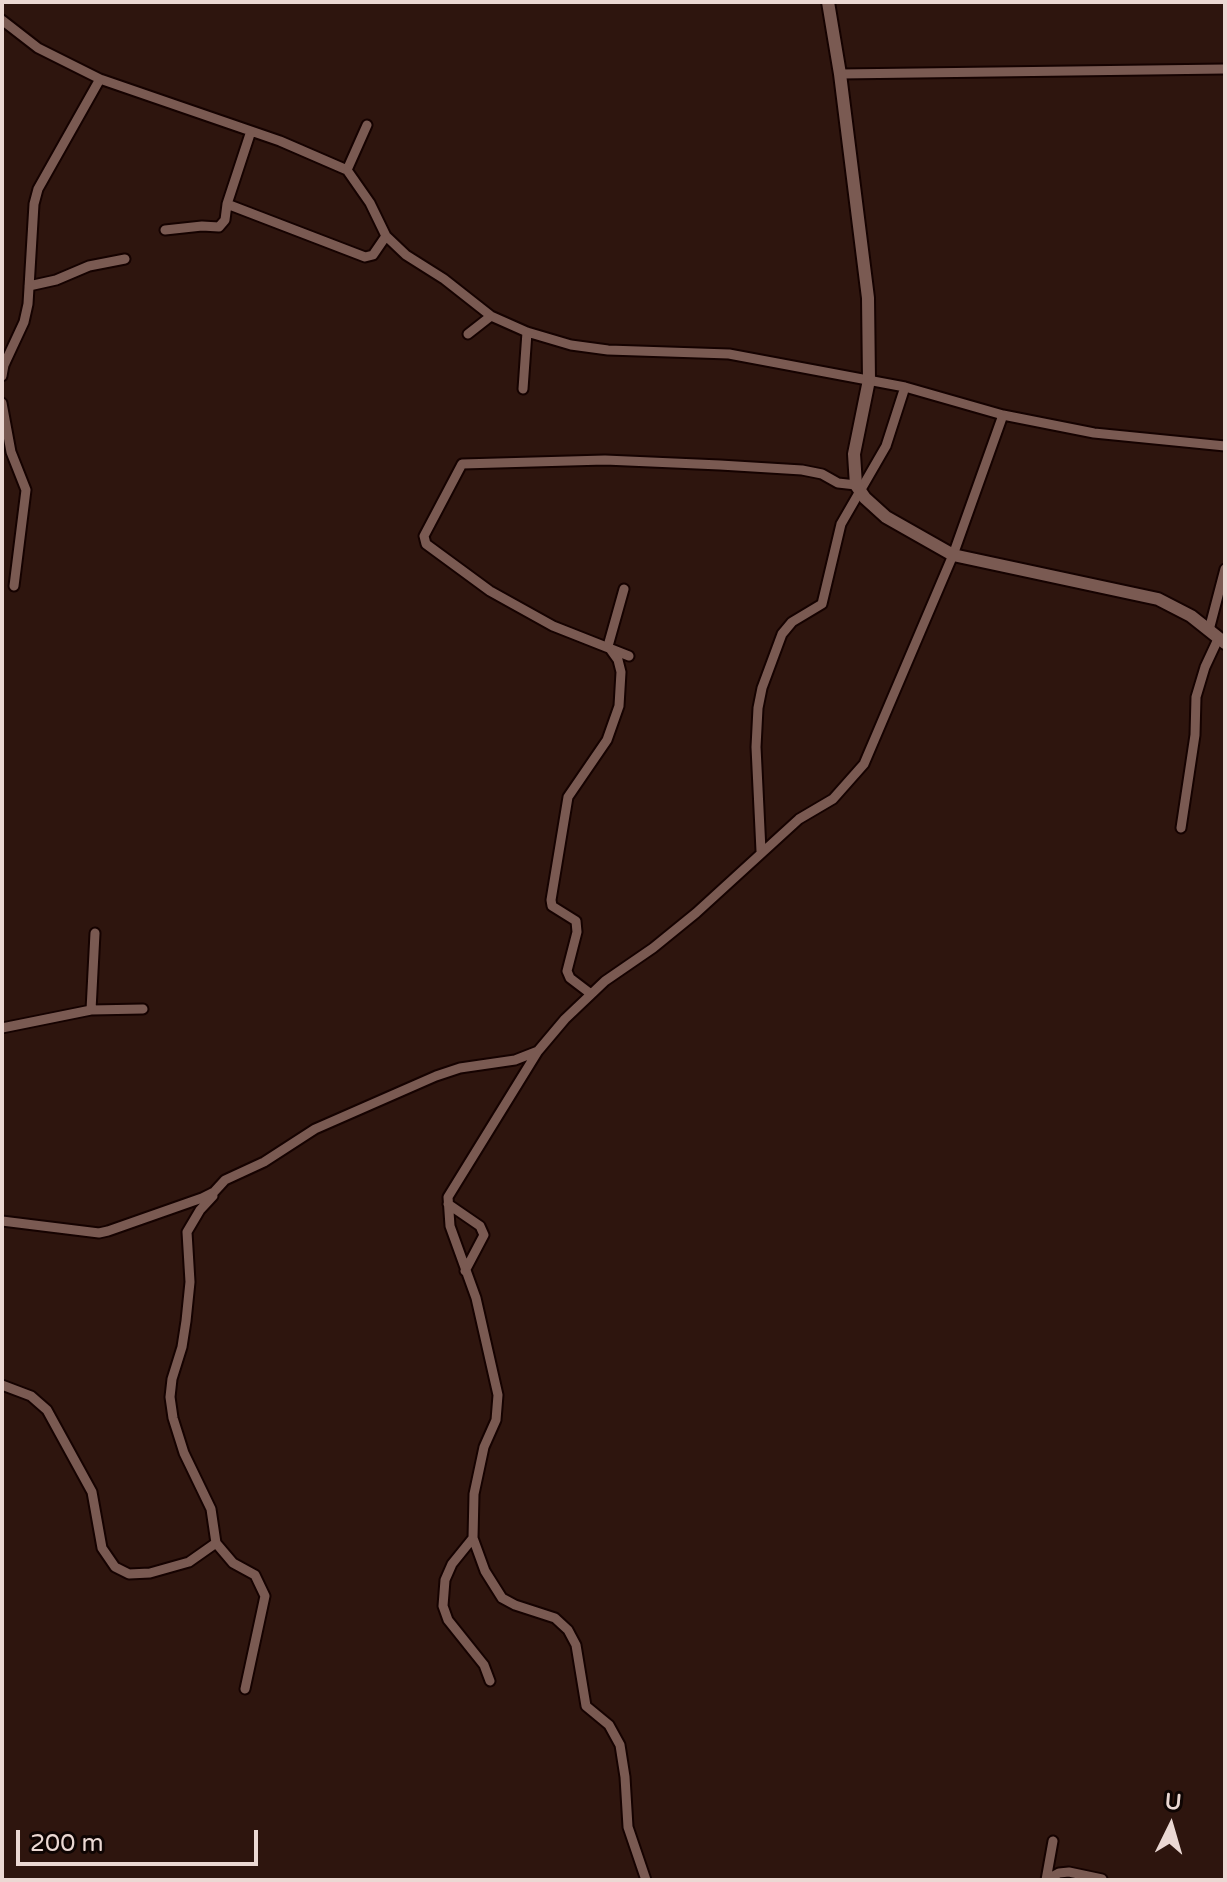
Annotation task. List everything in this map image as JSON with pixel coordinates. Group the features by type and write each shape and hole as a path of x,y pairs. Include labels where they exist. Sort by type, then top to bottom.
{"street":[{"path":"828,2 868,298 869,380 854,454 859,489"},
{"path":"2,20 38,48 100,79 251,131 347,170 370,203 386,236 406,255 444,279 491,316 527,332 571,345 608,350 729,354 905,387 1003,415 1094,433 1225,446"},
{"path":"840,74 1225,69"},
{"path":"2,376 24,322 34,204 38,189 100,79"},
{"path":"347,170 367,125"},
{"path":"165,230 219,227 225,220 227,204 251,131"},
{"path":"227,204 365,257 373,255 386,236"},
{"path":"29,286 56,280 89,266 125,259"},
{"path":"468,334 491,316"},
{"path":"523,389 527,332"},
{"path":"761,851 756,747 762,688 782,634 792,622 822,604 841,524 886,446 905,387"},
{"path":"2,403 7,453 26,490 14,586"},
{"path":"646,1880 628,1827 620,1745 609,1725 586,1706 576,1645 568,1630 555,1618 502,1598 485,1571 473,1538 476,1485 484,1447 496,1420 498,1406 476,1298 450,1226 448,1204 451,1189 538,1051 565,1019 591,994 688,919 799,819 833,799 864,764 953,555 1003,415"},
{"path":"629,656 553,626 490,591 426,544 424,536 462,464 605,460 802,470 822,474 859,489 895,523 953,555 1167,603 1218,637"},
{"path":"1181,828 1195,735 1196,697 1218,637 1225,569"},
{"path":"608,646 624,589"},
{"path":"591,994 570,978 567,971 577,932 576,921 552,906 551,900 568,797 607,740 619,706 621,672 618,660 608,646"},
{"path":"91,1010 95,933"},
{"path":"2,1028 91,1010 143,1009"},
{"path":"245,1689 265,1596 255,1575 233,1563 216,1543 211,1509 184,1453 170,1397 182,1347 189,1295 187,1232 225,1180 264,1162 315,1129 436,1076 460,1068 515,1060 538,1051"},
{"path":"2,1221 99,1233 214,1192"},
{"path":"448,1204 483,1231 484,1239 465,1271"},
{"path":"2,1385 31,1396 47,1410 92,1492 102,1548 115,1567 129,1574 150,1573 189,1562 216,1543"},
{"path":"473,1538 462,1550 445,1580 443,1606 448,1620 484,1665 490,1681"},
{"path":"1046,1880 1053,1841"},
{"path":"1046,1880 1069,1872 1102,1879"}]}
